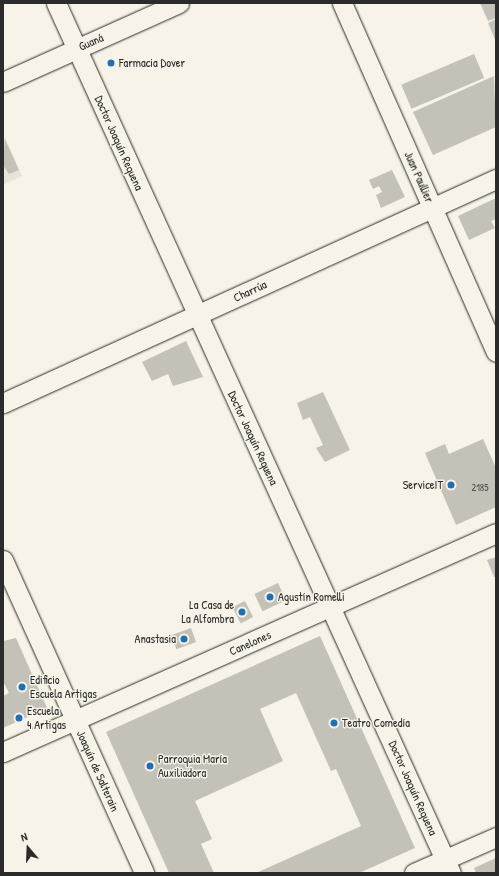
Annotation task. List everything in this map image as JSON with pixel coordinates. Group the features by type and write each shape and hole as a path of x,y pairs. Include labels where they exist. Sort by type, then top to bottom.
{"street":[{"name":"Doctor Joaquín Requena","path":"56,3 196,316 448,866"},
{"name":"Guaná","path":"3,82 179,3"},
{"name":"Juan Paullier","path":"342,3 496,352"},
{"name":"Charrúa","path":"3,403 496,180"},
{"name":"Canelones","path":"3,752 331,608 496,533"},
{"name":"Joaquín de Salterain","path":"3,560 144,873"},
{"path":"414,873 448,866 496,837"}],"shaded area":[{"path":"3,134 22,176 3,185"}],"building":[{"path":"480,3 496,3 496,18 488,21"},
{"path":"496,19 496,42 488,23"},
{"path":"474,54 484,78 411,109 401,85"},
{"path":"494,76 496,127 433,155 413,112"},
{"path":"5,139 19,170 9,174 3,165"},
{"path":"392,170 405,197 381,208 376,195 382,192 379,186 373,189 369,180"},
{"path":"496,198 496,219 491,221 495,228 469,240 458,216"},
{"path":"186,341 203,377 173,386 168,374 152,381 142,362"},
{"path":"323,392 350,450 325,462 316,448 323,445 310,417 303,420 297,403"},
{"path":"483,439 496,468 496,507 456,525 425,453 445,444 449,454"},
{"path":"496,557 496,577 494,577 487,560"},
{"name":"Agustín Romelli","path":"278,583 286,600 262,611 254,594"},
{"name":"La Casa de La Alfombra","path":"245,601 253,617 241,623 233,607"},
{"name":"Anastasia","path":"191,628 196,642 176,649 171,635"},
{"path":"320,636 415,848 359,873 256,873 361,826 336,769 331,771 296,693 260,709 283,761 195,801 212,839 201,844 214,873 169,873 106,732"},
{"name":"Edificio Escuela Artigas","path":"16,638 47,708 3,728 3,696 9,693 3,681 3,641"},
{"path":"496,858 496,873 476,873 474,868"}],"place":[{"name":"Farmacia Dover","path":"111,63"},
{"name":"ServiceIT","path":"451,485"},
{"name":"Agustín Romelli","path":"270,597"},
{"name":"La Casa de La Alfombra","path":"242,612"},
{"name":"Anastasia","path":"184,639"},
{"name":"Edificio Escuela Artigas","path":"22,687"},
{"name":"Escuela 4 Artigas","path":"19,718"},
{"name":"Teatro Comedía","path":"334,723"},
{"name":"Parroquia María Auxiliadora","path":"150,766"}]}
